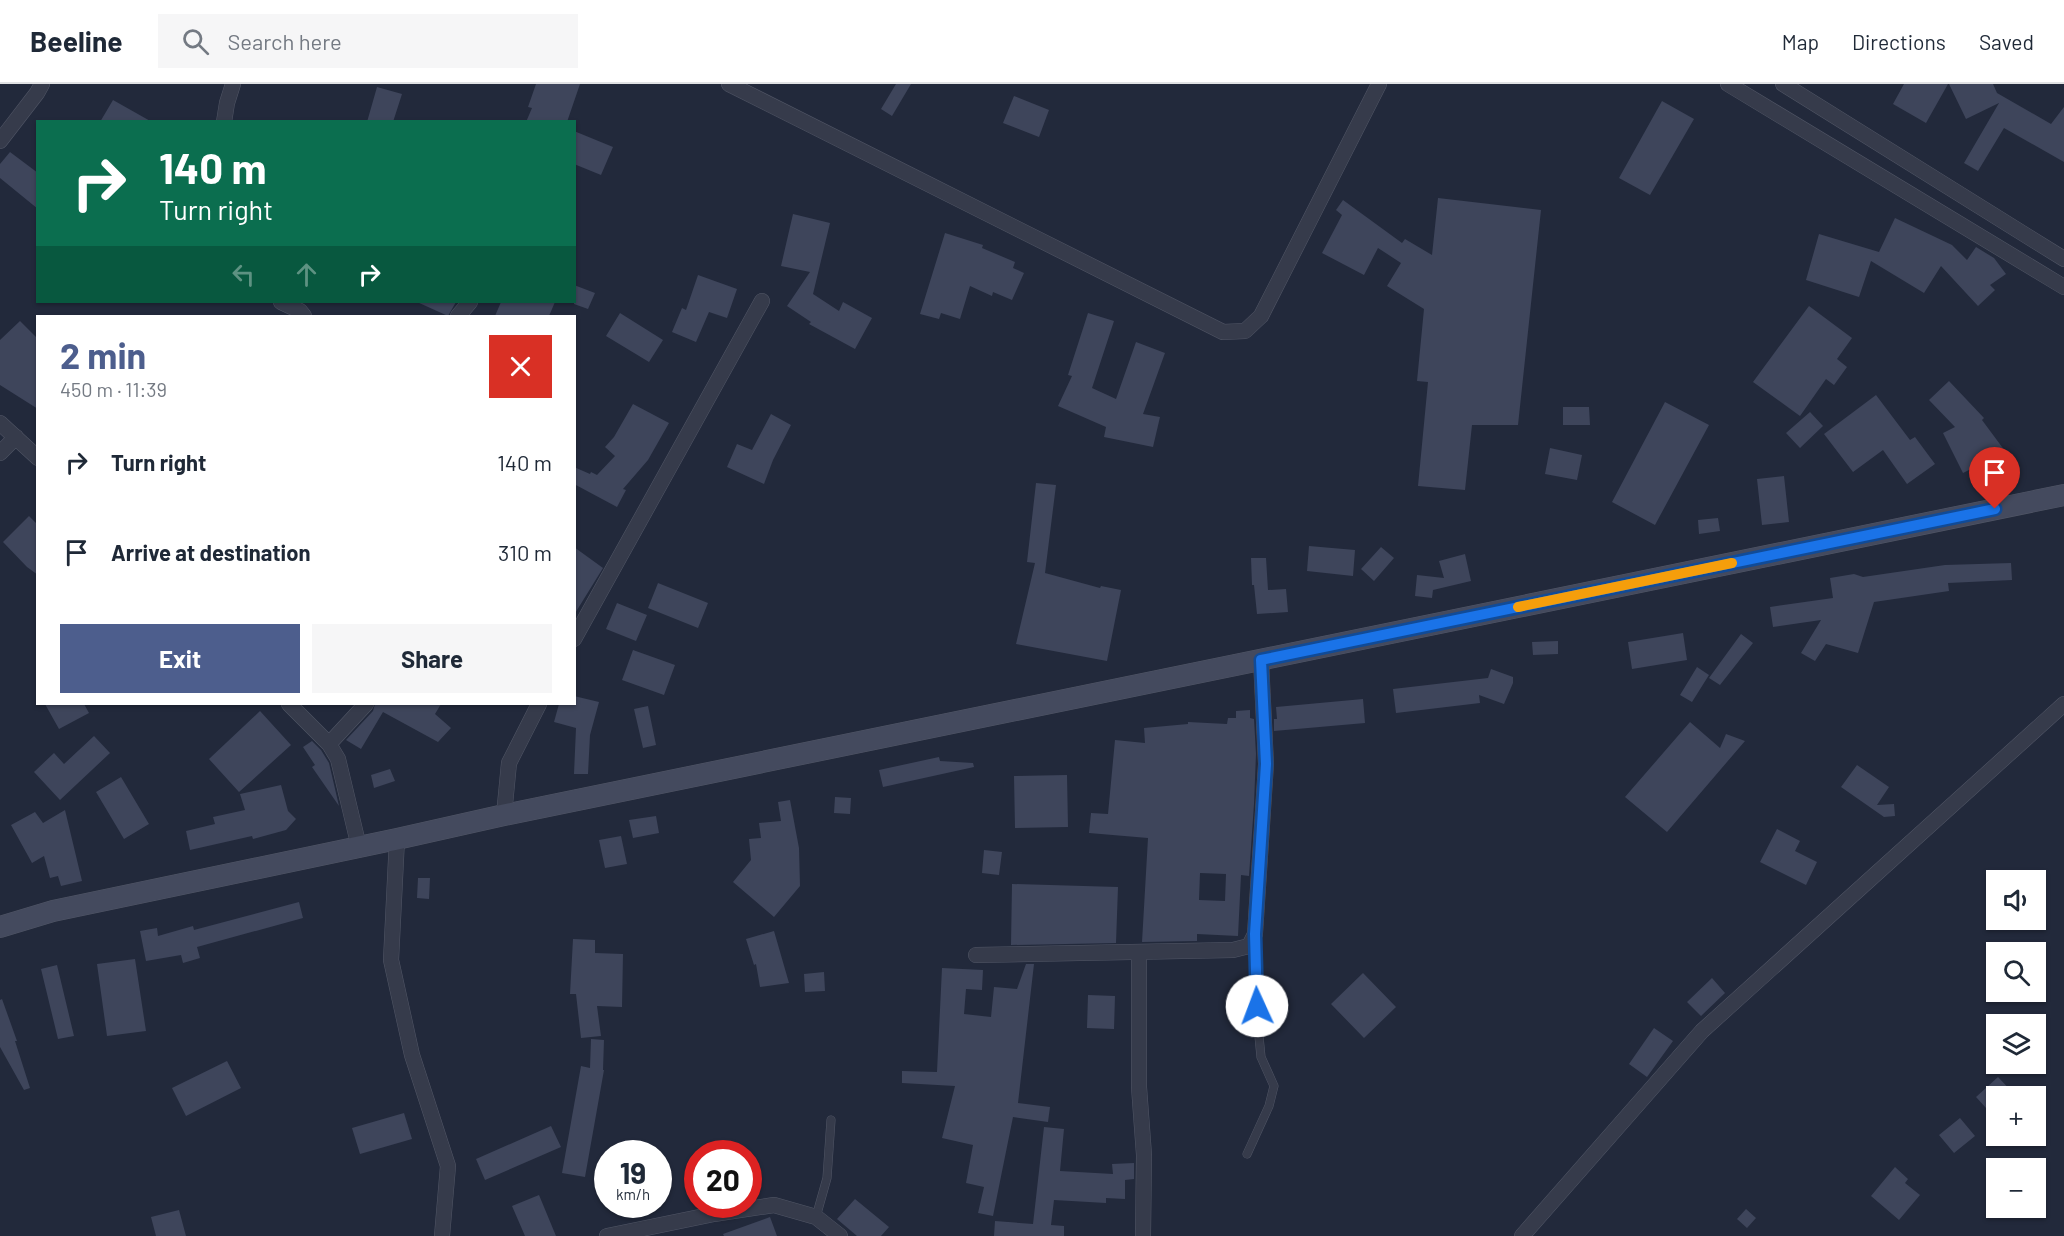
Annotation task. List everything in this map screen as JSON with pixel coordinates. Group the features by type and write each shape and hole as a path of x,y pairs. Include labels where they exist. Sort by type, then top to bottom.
{"main road":[{"path":"0,927 54,911 504,815 2064,495"}],"street":[{"path":"0,141 42,84"},
{"path":"224,120 226,103 233,84"},
{"path":"729,84 1222,332 1245,331 1261,316 1379,84"},
{"path":"1728,84 2064,287"},
{"path":"1783,84 2064,259"},
{"path":"576,635 762,301"},
{"path":"283,303 300,310 303,315"},
{"path":"459,315 469,303"},
{"path":"0,423 36,456"},
{"path":"0,453 16,437"},
{"path":"976,955 1233,950 1249,946 1255,934 1266,764 1261,660"},
{"path":"1522,1236 1702,1031 2064,704"},
{"path":"290,705 328,744 338,759 359,847"},
{"path":"328,744 365,705"},
{"path":"504,815 509,763 538,705"},
{"path":"398,839 391,960 412,1056 448,1166 442,1236"},
{"path":"1139,952 1139,1087 1144,1155 1143,1236"},
{"path":"607,1236 714,1214 774,1205 816,1217 840,1236"}],"lane":[{"path":"1247,1154 1269,1106 1274,1086 1261,1057 1255,934"},
{"path":"816,1217 826,1178 831,1120"}],"building":[{"path":"536,84 580,84 568,120 527,120 532,108 528,107"},
{"path":"896,84 911,84 892,116 881,109"},
{"path":"1904,84 1948,84 1926,123 1893,104"},
{"path":"1949,84 1993,84 1997,93 2051,124 2064,107 2064,162 2004,128 1978,171 1964,163 1999,103 1966,119"},
{"path":"377,87 402,94 394,120 368,120"},
{"path":"1014,96 1049,110 1039,137 1003,123"},
{"path":"113,100 148,120 101,120"},
{"path":"1662,101 1694,119 1650,195 1619,178"},
{"path":"576,132 613,147 601,175 576,165"},
{"path":"10,152 36,172 36,207 0,178 0,164"},
{"path":"1438,198 1541,210 1518,425 1472,425 1465,490 1418,486 1428,382 1417,381 1424,309 1387,286 1401,263 1378,248 1364,275 1322,253 1342,215 1336,210 1343,200 1402,243 1405,239 1432,255"},
{"path":"793,214 830,223 813,294 839,311 843,302 872,318 855,349 809,324 811,322 787,306 810,272 781,266"},
{"path":"1895,218 1952,245 1967,260 1976,247 1994,258 2006,274 1990,285 1995,290 1978,306 1941,266 1924,293 1871,261 1859,297 1806,280 1819,234 1879,252"},
{"path":"945,233 983,245 982,248 1015,262 1013,268 1024,273 1012,300 993,292 992,296 970,286 960,319 941,313 939,319 920,314"},
{"path":"698,275 737,289 727,318 709,312 696,342 672,332 682,308 686,310"},
{"path":"576,286 595,293 588,309 574,304 576,303"},
{"path":"419,303 455,303 449,315"},
{"path":"501,303 555,303 549,315 495,315"},
{"path":"1809,306 1852,338 1837,359 1847,367 1834,385 1826,379 1800,416 1753,382"},
{"path":"620,313 663,340 649,362 606,336"},
{"path":"1088,313 1114,321 1092,388 1116,399 1136,342 1165,353 1143,414 1160,417 1153,447 1104,437 1106,427 1058,406 1072,376 1068,375"},
{"path":"20,321 36,337 36,408 0,385 0,340"},
{"path":"1949,381 1984,418 1982,420 2005,451 1990,462 1989,460 1963,473 1943,433 1955,427 1929,400"},
{"path":"1876,395 1910,440 1915,437 1935,464 1907,484 1883,450 1853,472 1824,434"},
{"path":"1665,402 1709,425 1655,525 1612,502"},
{"path":"633,404 669,423 648,460 623,489 626,490 617,507 576,485 576,468 597,475 615,456 605,447 614,437"},
{"path":"1563,407 1589,407 1590,425 1563,425"},
{"path":"1810,412 1823,426 1800,448 1786,433"},
{"path":"771,414 791,425 773,460 764,484 727,467 737,444 752,450"},
{"path":"1550,448 1582,455 1577,480 1545,474"},
{"path":"1784,476 1789,522 1762,525 1757,479"},
{"path":"1036,483 1056,485 1045,573 1100,588 1101,586 1121,590 1107,661 1016,644 1035,563 1027,562"},
{"path":"29,516 36,523 36,574 27,567 3,542"},
{"path":"1718,518 1720,531 1699,534 1698,520"},
{"path":"1309,546 1355,550 1353,576 1307,571"},
{"path":"1381,547 1394,558 1374,581 1361,569"},
{"path":"576,548 603,568 576,612"},
{"path":"1465,554 1471,581 1433,590 1432,598 1415,596 1417,575 1444,578 1439,561"},
{"path":"1251,558 1266,558 1268,590 1286,589 1288,612 1257,614 1254,585 1252,585"},
{"path":"2011,563 2012,580 1948,583 1949,591 1874,602 1858,653 1826,644 1815,661 1801,653 1821,620 1773,627 1770,607 1833,598 1830,578 1854,574 1863,577 1945,565"},
{"path":"658,583 708,603 698,628 648,608"},
{"path":"617,603 647,615 636,641 606,629"},
{"path":"1683,633 1687,660 1632,669 1628,642"},
{"path":"1741,634 1753,643 1720,685 1709,678"},
{"path":"1558,641 1558,654 1533,655 1532,642"},
{"path":"633,650 675,665 664,695 622,680"},
{"path":"1697,667 1709,675 1692,702 1680,695"},
{"path":"1491,669 1513,677 1513,683 1504,704 1479,695 1480,703 1396,713 1393,689 1488,678"},
{"path":"576,696 599,702 590,735 588,774 574,774 576,728 554,722 559,705 576,705"},
{"path":"1363,699 1365,723 1274,731 1274,719 1277,719 1276,707"},
{"path":"46,705 85,705 89,713 59,729"},
{"path":"375,705 440,705 435,714 451,728 438,742 383,712 361,749 346,740 373,711"},
{"path":"648,706 656,745 643,748 634,709"},
{"path":"1250,710 1250,718 1254,719 1256,754 1249,876 1241,875 1238,936 1197,934 1197,941 1142,942 1148,838 1089,833 1091,813 1108,814 1115,740 1145,743 1144,728 1188,724 1188,722 1227,724 1228,718 1236,718 1236,711","holes":["1200,873 1226,874 1225,901 1199,900"]},
{"path":"260,711 291,745 239,792 209,759"},
{"path":"1690,722 1720,748 1726,734 1745,741 1667,832 1625,797"},
{"path":"94,736 110,753 60,800 34,772 54,753 64,764"},
{"path":"312,741 329,763 339,806 312,767 315,765 303,747"},
{"path":"939,757 940,761 973,763 974,767 883,787 879,770"},
{"path":"1857,765 1889,787 1877,805 1894,804 1895,816 1884,817 1841,787"},
{"path":"390,769 395,781 374,788 371,775"},
{"path":"1067,775 1068,827 1015,828 1014,776"},
{"path":"121,777 149,824 124,839 96,792"},
{"path":"281,785 288,811 296,819 286,830 253,839 252,836 190,850 186,831 215,824 213,817 245,810 240,794"},
{"path":"835,797 851,798 850,814 834,813"},
{"path":"790,800 799,848 800,886 774,917 733,882 751,860 749,839 761,838 759,823 781,821 778,802"},
{"path":"65,810 82,881 61,886 58,876 50,878 44,856 32,863 11,825 35,812 43,823"},
{"path":"656,816 659,833 633,838 629,820"},
{"path":"1777,829 1800,841 1795,851 1817,862 1806,885 1760,862"},
{"path":"621,836 627,864 605,868 599,840"},
{"path":"984,850 1002,852 999,875 982,873"},
{"path":"418,878 430,878 429,899 417,898"},
{"path":"1012,884 1118,887 1116,943 1011,945"},
{"path":"299,902 303,918 197,947 200,958 183,963 181,955 146,961 140,931 157,928 158,936 193,926 194,930"},
{"path":"774,931 789,983 760,987 756,964 754,965 746,939"},
{"path":"573,939 595,940 595,953 623,954 622,1007 597,1006 601,1036 581,1038 576,994 570,994"},
{"path":"135,959 146,1031 107,1036 97,964"},
{"path":"1026,964 1034,964 1018,1103 1050,1107 1048,1122 1013,1117 993,1216 978,1213 984,1187 966,1183 973,1145 942,1138 955,1086 902,1083 902,1071 937,1072 942,968 983,970 982,990 966,989 964,1014 991,1017 994,987 1017,989"},
{"path":"57,965 74,1036 58,1039 41,969"},
{"path":"824,972 825,991 805,992 804,974"},
{"path":"1363,973 1396,1007 1364,1038 1331,1004"},
{"path":"1712,978 1725,993 1701,1016 1687,1002"},
{"path":"1088,995 1115,996 1114,1029 1087,1028"},
{"path":"2,999 30,1088 24,1090 0,1047 0,1000"},
{"path":"1654,1028 1673,1041 1647,1077 1629,1064"},
{"path":"591,1039 604,1040 604,1070 585,1177 562,1173 581,1066 590,1068"},
{"path":"227,1061 241,1088 186,1116 172,1088"},
{"path":"1998,1077 2007,1086 1988,1086"},
{"path":"1986,1088 1986,1108 1976,1097"},
{"path":"404,1113 412,1139 360,1154 352,1128"},
{"path":"1960,1118 1975,1136 1954,1153 1939,1135"},
{"path":"551,1126 561,1147 485,1180 476,1159"},
{"path":"1044,1127 1064,1129 1060,1171 1113,1174 1112,1164 1134,1163 1134,1179 1125,1180 1125,1199 1106,1198 1106,1203 1054,1200 1051,1225 1064,1226 1064,1236 994,1236 995,1221 1033,1224"},
{"path":"1895,1167 1908,1179 1905,1183 1920,1195 1899,1220 1871,1196"},
{"path":"539,1195 556,1236 525,1236 512,1206"},
{"path":"855,1199 889,1227 881,1236 857,1236 837,1219"},
{"path":"1746,1209 1756,1218 1747,1228 1737,1219"},
{"path":"179,1210 186,1236 156,1236 151,1217"},
{"path":"770,1217 777,1236 724,1236 723,1234"}],"slow traffic":[{"path":"1518,607 1732,563"}],"route":[{"path":"1257,1006 1255,934 1266,764 1261,660 1995,509"}]}
